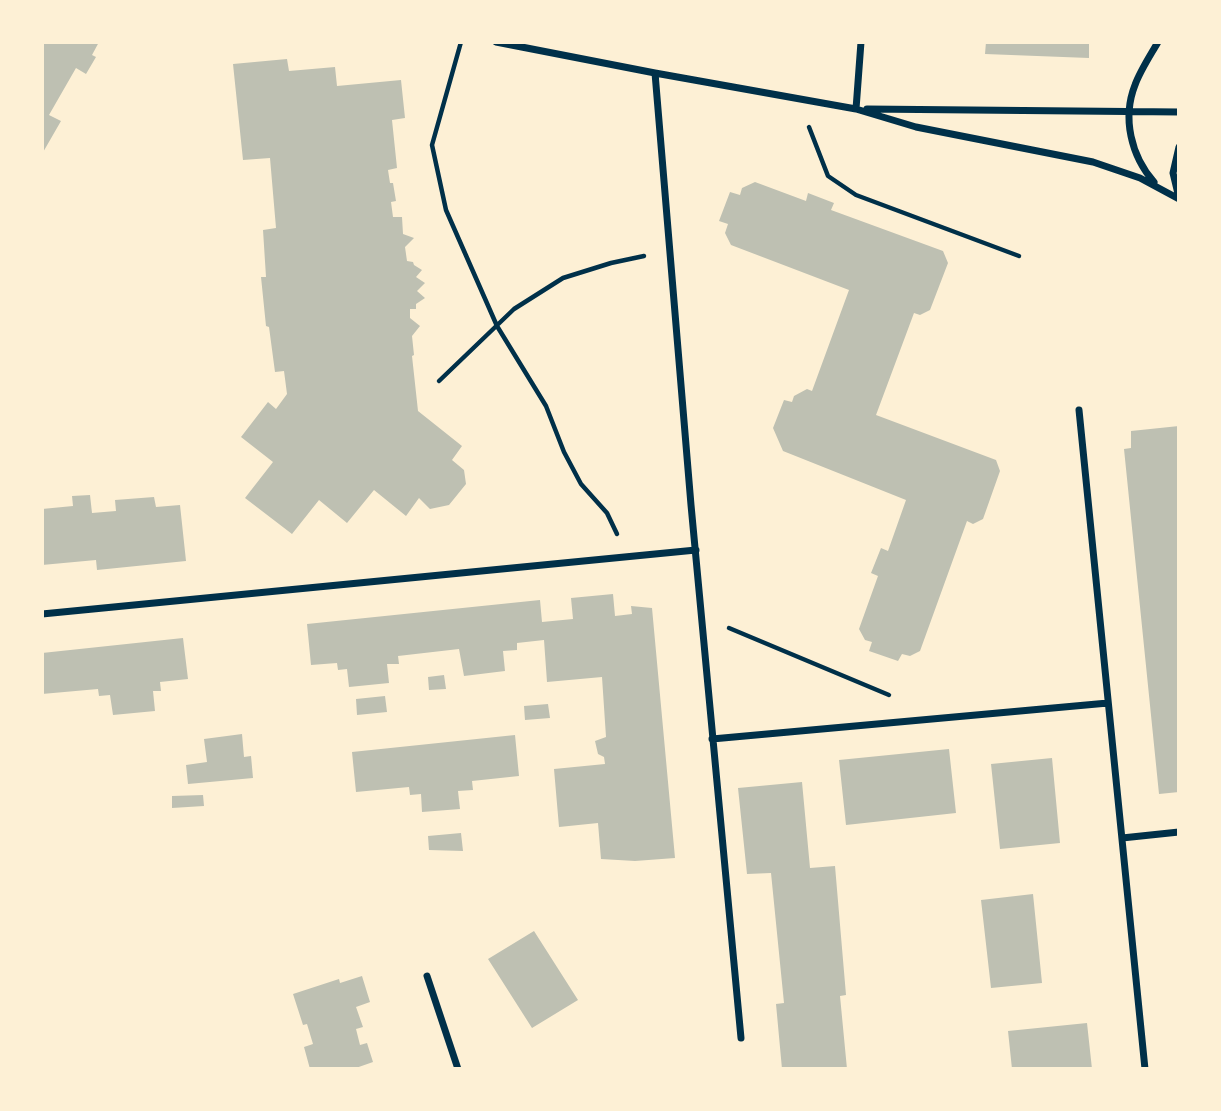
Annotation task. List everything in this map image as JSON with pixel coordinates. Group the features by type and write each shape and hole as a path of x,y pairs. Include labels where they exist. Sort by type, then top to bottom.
{"street":[{"path":"496,42 856,109 916,127 1093,162 1121,170 1179,198"},
{"path":"856,109 861,42"},
{"path":"1158,42 1135,85 1129,112 1132,139 1139,160 1159,188"},
{"path":"655,73 712,739 741,1038"},
{"path":"856,109 1179,112"},
{"path":"1179,147 1173,173 1179,198"},
{"path":"1079,410 1145,1069"},
{"path":"42,614 696,550"},
{"path":"712,739 1108,703"},
{"path":"1122,838 1179,832"},
{"path":"427,976 458,1069"}],"path":[{"path":"461,42 432,145 446,210 497,326 546,406 581,484 607,513 628,557"},
{"path":"801,99 811,135 828,176 856,195 1019,256"},
{"path":"439,381 514,309 563,278 611,263 669,251"},
{"path":"702,617 892,696"}],"building":[{"path":"42,42 99,42 92,55 96,57 86,74 76,68 49,115 61,121 42,154"},
{"path":"986,42 1089,42 1089,58 985,54"},
{"path":"287,59 289,71 335,67 337,86 401,80 405,118 392,120 397,168 388,170 396,201 391,202 393,217 402,217 403,234 414,238 405,247 407,261 413,262 422,270 416,277 425,283 417,291 425,298 416,304 416,309 410,309 410,318 420,326 412,336 418,411 462,446 452,460 464,470 466,484 449,505 430,509 419,498 406,516 374,490 347,523 319,500 292,534 245,498 273,462 241,437 268,402 276,409 287,394 284,371 275,372 269,327 266,326 261,277 266,277 263,230 276,228 270,158 243,160 233,64"},
{"path":"755,182 806,201 808,193 834,203 831,210 943,251 948,263 930,310 920,315 914,313 876,415 996,460 1000,471 983,519 973,524 967,521 920,651 910,656 902,654 898,661 869,651 872,642 865,640 859,629 878,576 871,573 881,548 888,551 906,500 783,451 773,428 784,400 792,402 794,396 807,389 812,391 849,290 731,245 725,233 728,224 719,221 730,192 740,195 742,188"},
{"path":"1179,426 1179,792 1159,794 1124,449 1131,448 1131,431"},
{"path":"90,495 92,513 116,511 115,500 154,497 156,507 180,505 186,561 97,570 96,560 42,565 42,509 73,506 72,496"},
{"path":"613,594 615,616 632,614 631,606 652,608 675,858 635,861 601,859 598,823 559,827 554,769 605,764 604,757 598,754 595,741 606,737 602,677 547,682 544,640 517,643 517,650 503,651 505,671 464,676 459,649 398,656 399,664 387,664 389,683 349,687 347,669 338,670 337,663 311,665 307,624 540,600 542,622 573,619 571,598"},
{"path":"183,638 188,679 160,682 161,691 153,691 155,711 113,715 110,695 99,696 98,689 42,694 42,653"},
{"path":"444,675 446,689 429,690 428,677"},
{"path":"385,696 387,712 357,715 356,699"},
{"path":"548,704 550,718 525,720 524,706"},
{"path":"242,734 244,757 251,756 253,778 188,784 186,765 207,762 204,739"},
{"path":"515,735 519,776 472,781 473,790 458,791 460,809 422,812 421,794 410,795 409,787 356,792 352,752"},
{"path":"949,749 956,813 846,825 839,760"},
{"path":"1052,758 1060,843 1000,849 991,764"},
{"path":"802,782 810,868 835,866 846,995 840,996 847,1069 782,1069 776,1004 784,1003 771,873 747,874 738,788"},
{"path":"203,795 204,806 172,808 172,796"},
{"path":"461,833 463,851 429,850 428,836"},
{"path":"1033,894 1042,983 991,988 981,900"},
{"path":"534,931 578,1000 532,1028 488,959"},
{"path":"362,976 370,1002 356,1007 363,1027 356,1029 360,1045 367,1043 373,1062 353,1069 310,1069 304,1047 313,1044 307,1024 303,1025 293,994 339,979 340,983"},
{"path":"1087,1023 1092,1069 1012,1069 1008,1031"}]}
